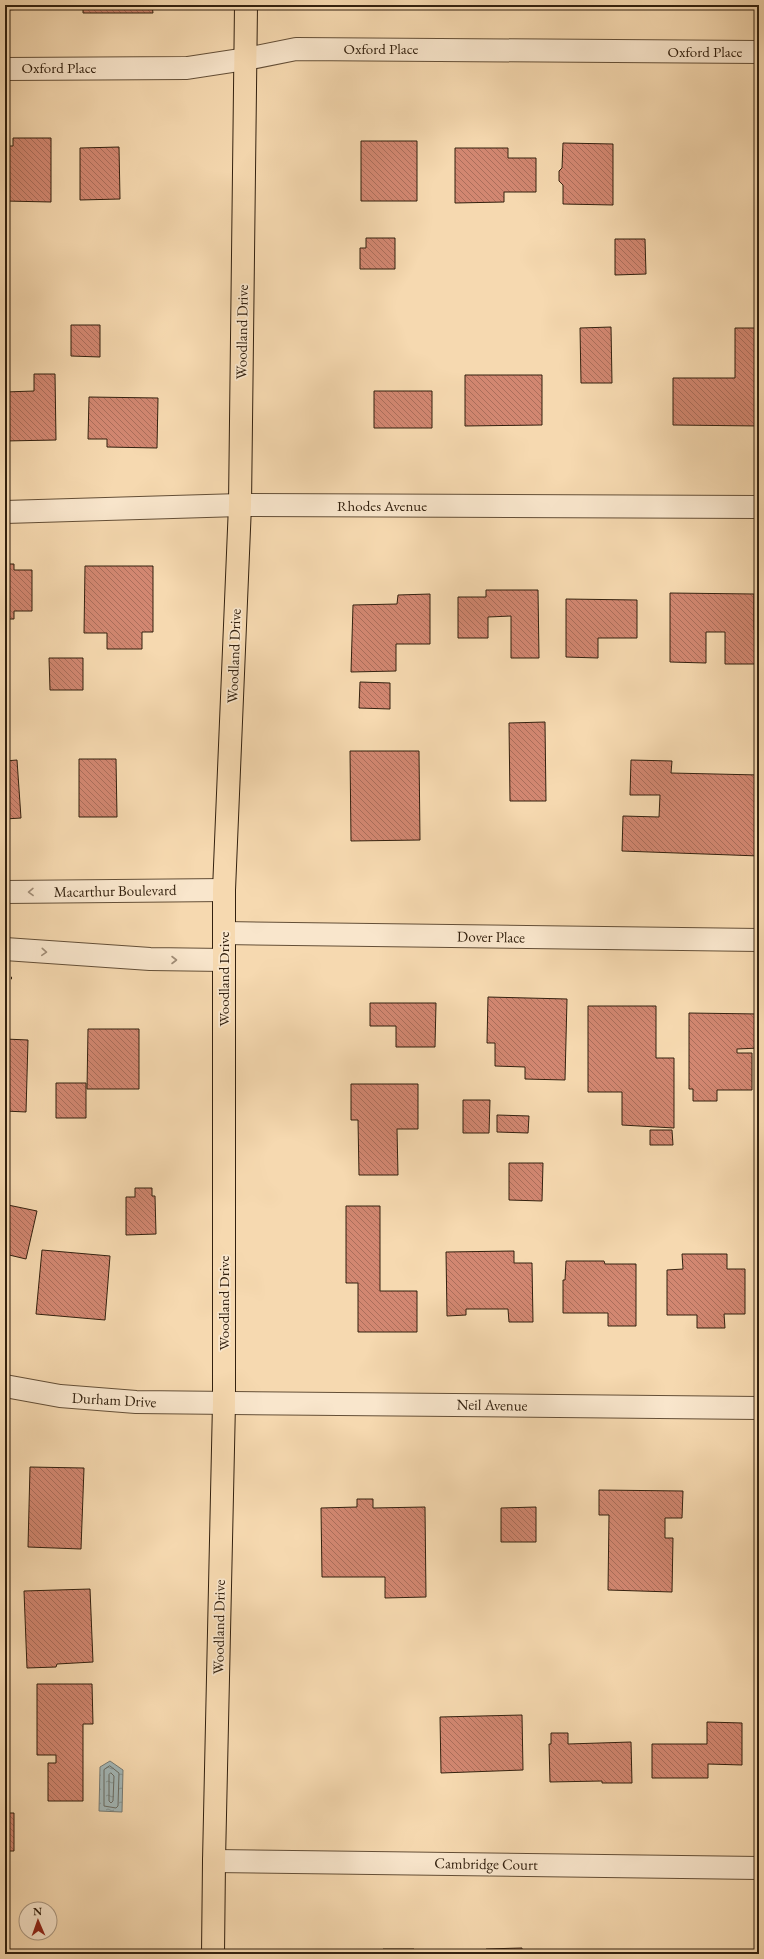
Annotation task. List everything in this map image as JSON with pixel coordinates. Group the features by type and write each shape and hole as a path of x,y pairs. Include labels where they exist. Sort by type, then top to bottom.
{"main road":[{"name":"Woodland Drive","path":"214,1954 214,1861 224,1403 224,890 240,505 246,5"}],"street":[{"name":"Oxford Place","path":"5,69 187,68 246,59 296,49 759,52"},
{"name":"Rhodes Avenue","path":"5,512 240,505 759,507"},
{"name":"Macarthur Boulevard","path":"5,892 224,890"},
{"name":"Dover Place","path":"224,934 759,940"},
{"path":"5,949 150,959 224,960"},
{"name":"Durham Drive","path":"5,1386 60,1396 136,1402 224,1403"},
{"name":"Neil Avenue","path":"224,1403 759,1408"},
{"name":"Cambridge Court","path":"214,1861 759,1868"}],"water":[{"path":"110,1761 123,1770 122,1812 99,1811 100,1767"}],"building":[{"path":"5,5 25,5 25,9 5,10"},
{"path":"83,5 152,5 153,13 83,13"},
{"path":"13,138 51,138 51,202 5,201 5,146 13,146"},
{"path":"361,141 417,141 417,201 361,201"},
{"path":"563,143 613,144 613,205 563,204 563,185 559,181 559,171 562,168"},
{"path":"119,147 120,199 80,200 80,148"},
{"path":"455,148 508,148 508,158 536,158 536,192 504,192 504,202 455,203"},
{"path":"366,238 395,238 395,269 360,269 360,248 366,248"},
{"path":"615,239 645,239 646,274 615,275"},
{"path":"71,325 100,325 100,357 71,356"},
{"path":"611,327 612,383 581,383 580,328"},
{"path":"735,328 759,328 759,426 673,425 673,378 735,378"},
{"path":"34,374 55,374 56,440 5,441 5,392 34,391"},
{"path":"465,375 542,375 542,425 465,426"},
{"path":"374,391 432,391 432,428 374,428"},
{"path":"89,397 158,398 157,448 107,447 107,439 88,439"},
{"path":"5,564 14,564 14,570 32,570 32,611 14,611 14,619 5,619"},
{"path":"85,566 153,566 153,632 142,632 142,649 107,649 107,633 84,633"},
{"path":"486,590 538,590 539,658 511,658 511,616 488,617 488,638 458,638 458,597 486,597"},
{"path":"670,593 754,594 754,630 757,630 757,664 725,664 725,632 706,632 706,663 670,662"},
{"path":"430,594 430,644 396,644 396,671 351,672 353,605 397,604 398,595"},
{"path":"566,599 637,600 637,638 598,638 598,658 566,657"},
{"path":"49,658 83,658 83,690 50,690"},
{"path":"360,682 390,683 390,709 359,708"},
{"path":"545,722 546,801 510,801 509,723"},
{"path":"350,751 419,751 420,840 351,841"},
{"path":"79,759 116,759 117,817 79,817"},
{"path":"17,760 21,818 5,819 5,761"},
{"path":"631,760 672,761 671,773 759,775 759,856 622,851 623,816 659,817 660,795 630,795"},
{"path":"488,997 567,999 565,1080 525,1079 525,1067 495,1066 495,1043 487,1043"},
{"path":"370,1003 436,1003 435,1047 396,1047 396,1026 370,1026"},
{"path":"588,1006 656,1006 656,1058 674,1058 674,1128 622,1125 622,1092 588,1092"},
{"path":"689,1013 759,1014 759,1048 737,1049 737,1053 752,1053 752,1090 717,1090 717,1101 693,1101 693,1089 689,1089"},
{"path":"88,1029 139,1029 139,1089 87,1089"},
{"path":"5,1039 28,1040 26,1112 5,1111"},
{"path":"56,1083 86,1083 86,1118 56,1118"},
{"path":"351,1084 418,1084 418,1129 397,1129 398,1175 359,1175 358,1120 351,1120"},
{"path":"463,1100 490,1100 489,1133 463,1133"},
{"path":"497,1115 529,1116 528,1133 497,1132"},
{"path":"650,1130 672,1130 673,1145 650,1145"},
{"path":"509,1163 543,1163 542,1201 509,1200"},
{"path":"135,1188 152,1188 152,1196 155,1196 156,1234 126,1235 126,1197 135,1197"},
{"path":"8,1205 37,1211 26,1259 5,1254 5,1216"},
{"path":"346,1206 380,1206 380,1291 417,1291 417,1332 358,1332 358,1283 346,1283"},
{"path":"42,1250 110,1256 105,1320 36,1314"},
{"path":"514,1251 514,1263 532,1263 533,1322 509,1322 508,1309 466,1309 466,1315 447,1316 446,1252"},
{"path":"682,1254 727,1254 727,1269 745,1269 745,1314 724,1314 725,1328 697,1328 697,1315 667,1315 667,1270 683,1269"},
{"path":"566,1261 604,1261 605,1264 636,1264 636,1326 608,1326 608,1313 563,1313 563,1280 565,1280"},
{"path":"30,1467 84,1468 81,1549 28,1547"},
{"path":"599,1490 683,1491 682,1518 665,1518 665,1538 673,1538 672,1592 608,1590 609,1515 599,1515"},
{"path":"357,1499 373,1499 373,1508 425,1507 426,1597 385,1598 385,1577 322,1577 321,1508 357,1507"},
{"path":"536,1507 536,1542 501,1542 501,1508"},
{"path":"90,1589 93,1662 57,1664 56,1667 27,1668 24,1591"},
{"path":"37,1684 92,1684 93,1724 83,1724 83,1801 48,1801 48,1763 56,1763 56,1755 37,1755"},
{"path":"522,1715 523,1770 441,1773 440,1717"},
{"path":"707,1722 742,1723 742,1765 708,1764 708,1778 652,1778 652,1744 707,1744"},
{"path":"551,1733 568,1733 568,1744 631,1742 632,1783 602,1783 602,1781 550,1782 549,1744 551,1744"},
{"path":"5,1813 14,1813 14,1851 5,1851"},
{"path":"522,1948 522,1954 486,1954 486,1949"},
{"path":"383,1949 414,1949 414,1954 384,1954"}]}
